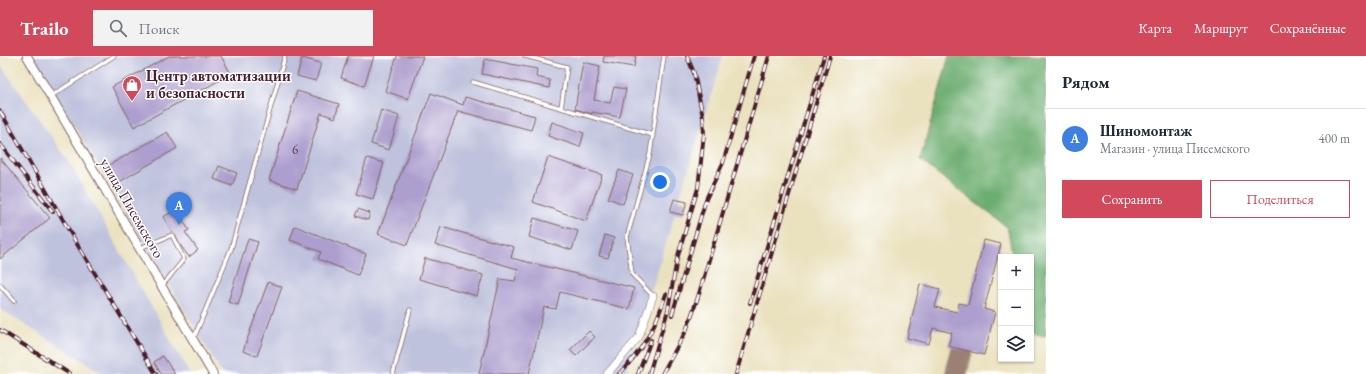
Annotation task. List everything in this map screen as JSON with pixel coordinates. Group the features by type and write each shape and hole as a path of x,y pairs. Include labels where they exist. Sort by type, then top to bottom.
{"street":[{"name":"улица Писемского","path":"27,56 213,374"},
{"path":"607,374 639,337 653,296"}],"lane":[{"path":"50,96 114,56"},
{"path":"193,341 231,249 285,56"},
{"path":"525,56 567,67 561,108"},
{"path":"653,296 632,274 627,236 650,154 664,56"},
{"path":"473,82 653,135"},
{"path":"138,248 172,235 184,259 161,287"},
{"path":"0,285 14,301"},
{"path":"393,374 410,310"}],"shaded area":[{"path":"33,56 723,56 626,374 222,374"},
{"path":"0,64 68,160 190,374 104,374 0,309"}],"green space":[{"path":"949,56 1046,56 1046,336 1034,334 1034,254 1012,254 1007,227 920,160"}],"building":[{"path":"169,56 221,56 231,74 134,127 112,87"},
{"path":"348,56 374,56 364,86 341,78"},
{"path":"397,56 423,56 408,99 385,91"},
{"path":"604,56 636,56 634,67 603,62"},
{"path":"302,58 321,63 316,81 297,76"},
{"path":"485,59 537,69 536,77 550,80 549,88 482,74"},
{"path":"583,62 600,66 594,100 610,103 614,87 626,89 620,117 592,112 592,114 575,109"},
{"path":"297,91 339,104 335,118 321,113 297,189 269,180"},
{"path":"431,93 463,105 465,97 535,116 531,130 458,111 407,245 378,234"},
{"path":"381,110 399,116 389,150 371,144"},
{"path":"552,122 584,133 580,147 548,136"},
{"path":"167,132 177,148 114,185 104,168"},
{"path":"548,157 602,175 586,221 533,202"},
{"path":"0,158 50,218 0,259"},
{"path":"367,158 384,163 373,199 356,194"},
{"path":"219,166 237,173 232,186 214,179"},
{"path":"619,170 633,175 623,204 608,198"},
{"path":"674,199 687,202 683,215 670,212"},
{"path":"358,209 370,213 368,220 355,216"},
{"path":"176,210 189,230 185,232 198,250 189,257 163,217"},
{"path":"534,218 578,231 572,250 529,237"},
{"path":"295,226 366,254 358,275 318,259 321,252 290,240"},
{"path":"441,227 514,247 511,258 634,288 629,309 560,292 556,309 544,307 529,374 479,374 500,279 515,281 518,269 435,245"},
{"path":"605,235 614,238 608,258 599,256"},
{"path":"248,239 258,242 238,305 228,302"},
{"path":"984,240 1001,244 984,309 995,312 984,355 948,346 952,333 933,328 929,344 907,338 920,284 940,289 935,307 957,312 959,303 968,305"},
{"path":"425,258 483,275 477,296 419,279"},
{"path":"268,282 282,287 257,356 243,351"},
{"path":"589,331 595,337 576,356 570,350"},
{"path":"163,356 175,374 161,374 154,362"}],"taxiway":[{"path":"956,374 962,350"}],"railway":[{"path":"649,374 668,310 677,259 698,188 704,134 703,117 694,73 687,56"},
{"path":"672,315 706,199 723,163 754,56"},
{"path":"662,374 686,331 698,297 769,56"},
{"path":"750,303 824,56"},
{"path":"736,374 830,56"},
{"path":"0,111 77,244 156,374"},
{"path":"0,144 53,212"},
{"path":"619,374 628,365 648,337 658,317 666,294"},
{"path":"0,330 70,374"},
{"path":"638,374 651,340"}],"place":[{"name":"Центр автоматизации и безопасности","path":"132,102"},
{"name":"Шиномонтаж","path":"179,225"}]}
